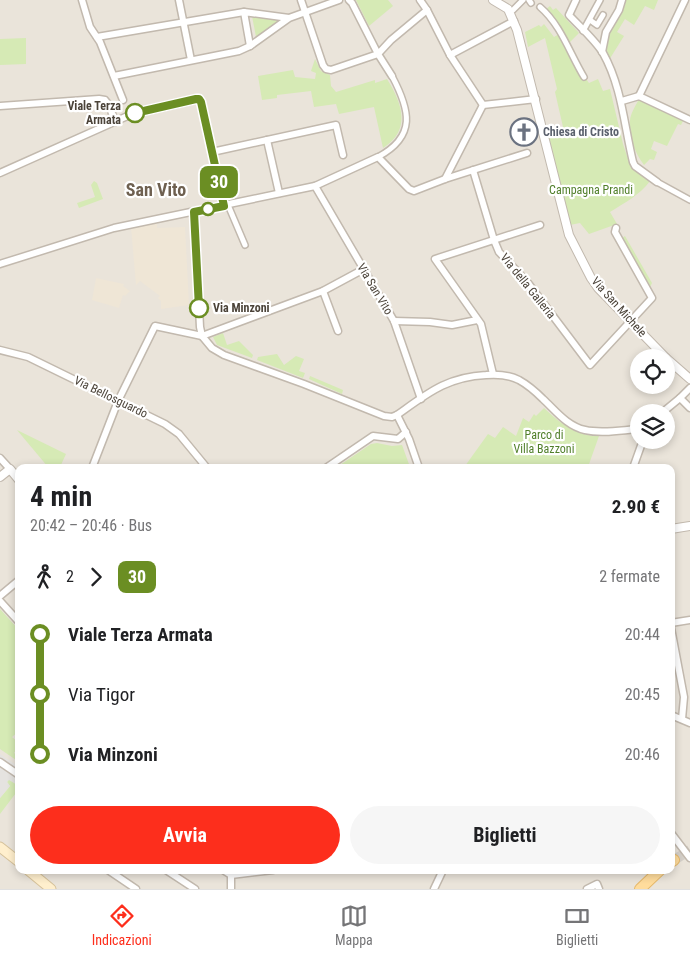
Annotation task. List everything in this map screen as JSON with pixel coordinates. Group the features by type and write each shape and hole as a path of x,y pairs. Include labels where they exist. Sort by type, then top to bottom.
{"main road":[{"path":"0,847 15,859"},
{"path":"33,874 51,889"},
{"path":"640,889 656,874"}],"street":[{"path":"82,0 90,27 97,37 123,100"},
{"path":"179,0 191,60"},
{"path":"301,0 323,65 326,69 331,70 378,54 391,40 427,10"},
{"path":"114,76 239,51 250,46 289,18 339,0"},
{"path":"0,264 114,228 314,186 378,157 392,148 402,137 406,127 407,112 392,76 349,0"},
{"path":"420,0 450,55 483,105"},
{"path":"450,55 514,22 508,8 493,0"},
{"path":"512,10 523,0"},
{"path":"576,0 570,15 602,52 622,101 635,166 657,182 690,200"},
{"path":"583,31 600,0"},
{"path":"639,96 685,0"},
{"path":"602,52 606,32 620,10 620,1"},
{"path":"540,7 557,28 584,77"},
{"path":"97,37 244,12 289,18"},
{"path":"244,12 250,46"},
{"path":"590,20 597,25 603,15"},
{"name":"Via San Michele","path":"514,22 572,242 591,278 609,300 657,349"},
{"path":"622,101 639,96 690,120"},
{"path":"0,173 141,111 199,99 226,205 245,245"},
{"path":"0,106 105,100 109,105 115,122"},
{"path":"483,105 536,100"},
{"path":"445,179 483,105"},
{"path":"212,152 336,125 343,156"},
{"path":"267,140 278,194"},
{"path":"378,157 412,191 527,153"},
{"name":"Via della Galleria","path":"473,170 499,252 528,283 590,365 631,322"},
{"name":"Via San Vito","path":"314,186 362,270 394,321 421,399"},
{"path":"194,212 200,328 202,336 212,348 224,355 384,416 392,417 397,415 450,381 458,378 493,374 519,380 575,427 587,431 630,429"},
{"path":"493,374 481,324 435,259 540,225"},
{"path":"616,228 615,232 652,298 631,322"},
{"path":"94,464 118,401 155,326 202,336 323,291 362,270"},
{"path":"323,291 338,331"},
{"path":"394,321 452,325 477,320"},
{"name":"Via Bellosguardo","path":"0,350 28,357 163,423 179,434 204,464"},
{"name":"Via San Michele","path":"675,366 690,378"},
{"path":"673,404 690,388"},
{"path":"680,398 690,408"},
{"path":"397,415 406,432 418,464"},
{"path":"332,464 373,436 398,438 406,432"},
{"path":"634,464 640,449"},
{"path":"0,458 15,476"},
{"path":"0,477 10,470"},
{"path":"675,528 690,526"},
{"path":"0,596 15,583"},
{"path":"0,601 15,618"},
{"path":"675,623 690,620"},
{"path":"675,649 684,697 682,719"},
{"path":"675,716 690,723"},
{"path":"0,762 15,772"},
{"path":"675,838 690,858"},
{"path":"114,874 136,889"},
{"path":"172,874 195,889"},
{"path":"230,889 231,875 239,874"},
{"path":"434,889 441,874"},
{"path":"587,889 597,884 599,889"}],"shaded area":[{"path":"0,0 690,0 690,889 0,889"},
{"path":"157,224 157,228 185,227 189,305 161,309 161,301 158,298 160,296 140,281 136,285 131,227"},
{"path":"96,278 124,284 123,286 130,291 125,296 123,295 119,308 92,300"},
{"path":"0,754 15,764 15,784 9,780 7,782 10,786 0,798"}],"green space":[{"path":"356,0 388,0 393,6 369,26"},
{"path":"626,0 658,0 654,10 645,6 634,25 625,19 617,32 624,36 609,60 607,41 624,8"},
{"path":"550,6 553,10 556,8 579,33 568,44 545,10"},
{"path":"252,16 282,20 256,37"},
{"name":"Campagna Prandi","path":"544,24 554,37 559,34 583,80 586,79 589,83 598,79 603,91 610,89 623,144 631,168 650,181 637,195 610,212 617,224 589,234 580,223 570,225 547,132 563,127 555,92 557,89 545,38 528,47 525,32 539,25 541,27"},
{"path":"26,38 26,64 0,65 0,39"},
{"path":"315,59 321,71 330,75 331,86 336,92 375,80 375,83 387,79 397,97 402,116 398,133 392,141 383,148 374,107 339,114 336,104 314,107 311,91 277,95 277,98 262,100 258,76 293,70 295,77 315,79 316,73 311,71"},
{"path":"639,99 683,121 681,125 678,124 667,146 654,141 651,149 657,152 654,160 650,159 644,165 635,150 630,133 630,118"},
{"path":"94,181 97,183 103,199 79,208 77,203 95,197 91,185"},
{"path":"625,236 652,283 650,287 621,239"},
{"path":"223,333 227,345 239,341 253,355 252,358 217,345 213,337"},
{"path":"277,354 284,365 296,356 304,359 299,371 305,373 303,378 257,360 258,357"},
{"path":"310,376 343,390 342,394 309,379"},
{"name":"Parco di Villa Bazzoni","path":"544,408 569,428 583,434 599,436 589,464 466,464 488,434 495,438 503,427 516,436 523,418 529,422 534,414 536,416"},
{"path":"17,430 66,454 61,464 45,464"},
{"path":"371,444 402,445 409,464 341,464"},
{"path":"0,609 15,626 15,734 12,737 15,740 15,759 0,749"},
{"path":"9,779 15,783 15,794 0,814 0,798 10,786 7,782"}],"tunnel":[{"path":"675,859 690,850"}],"bus line":[{"name":"30","path":"135,113 196,99 199,99 201,102 224,206 194,212 199,308"}],"place":[{"name":"Viale Terza Armata","path":"135,113"},
{"name":"Chiesa di Cristo","path":"524,132"},
{"name":"Via Minzoni","path":"199,308"}],"district":[{"name":"San Vito","path":"156,189"}]}
